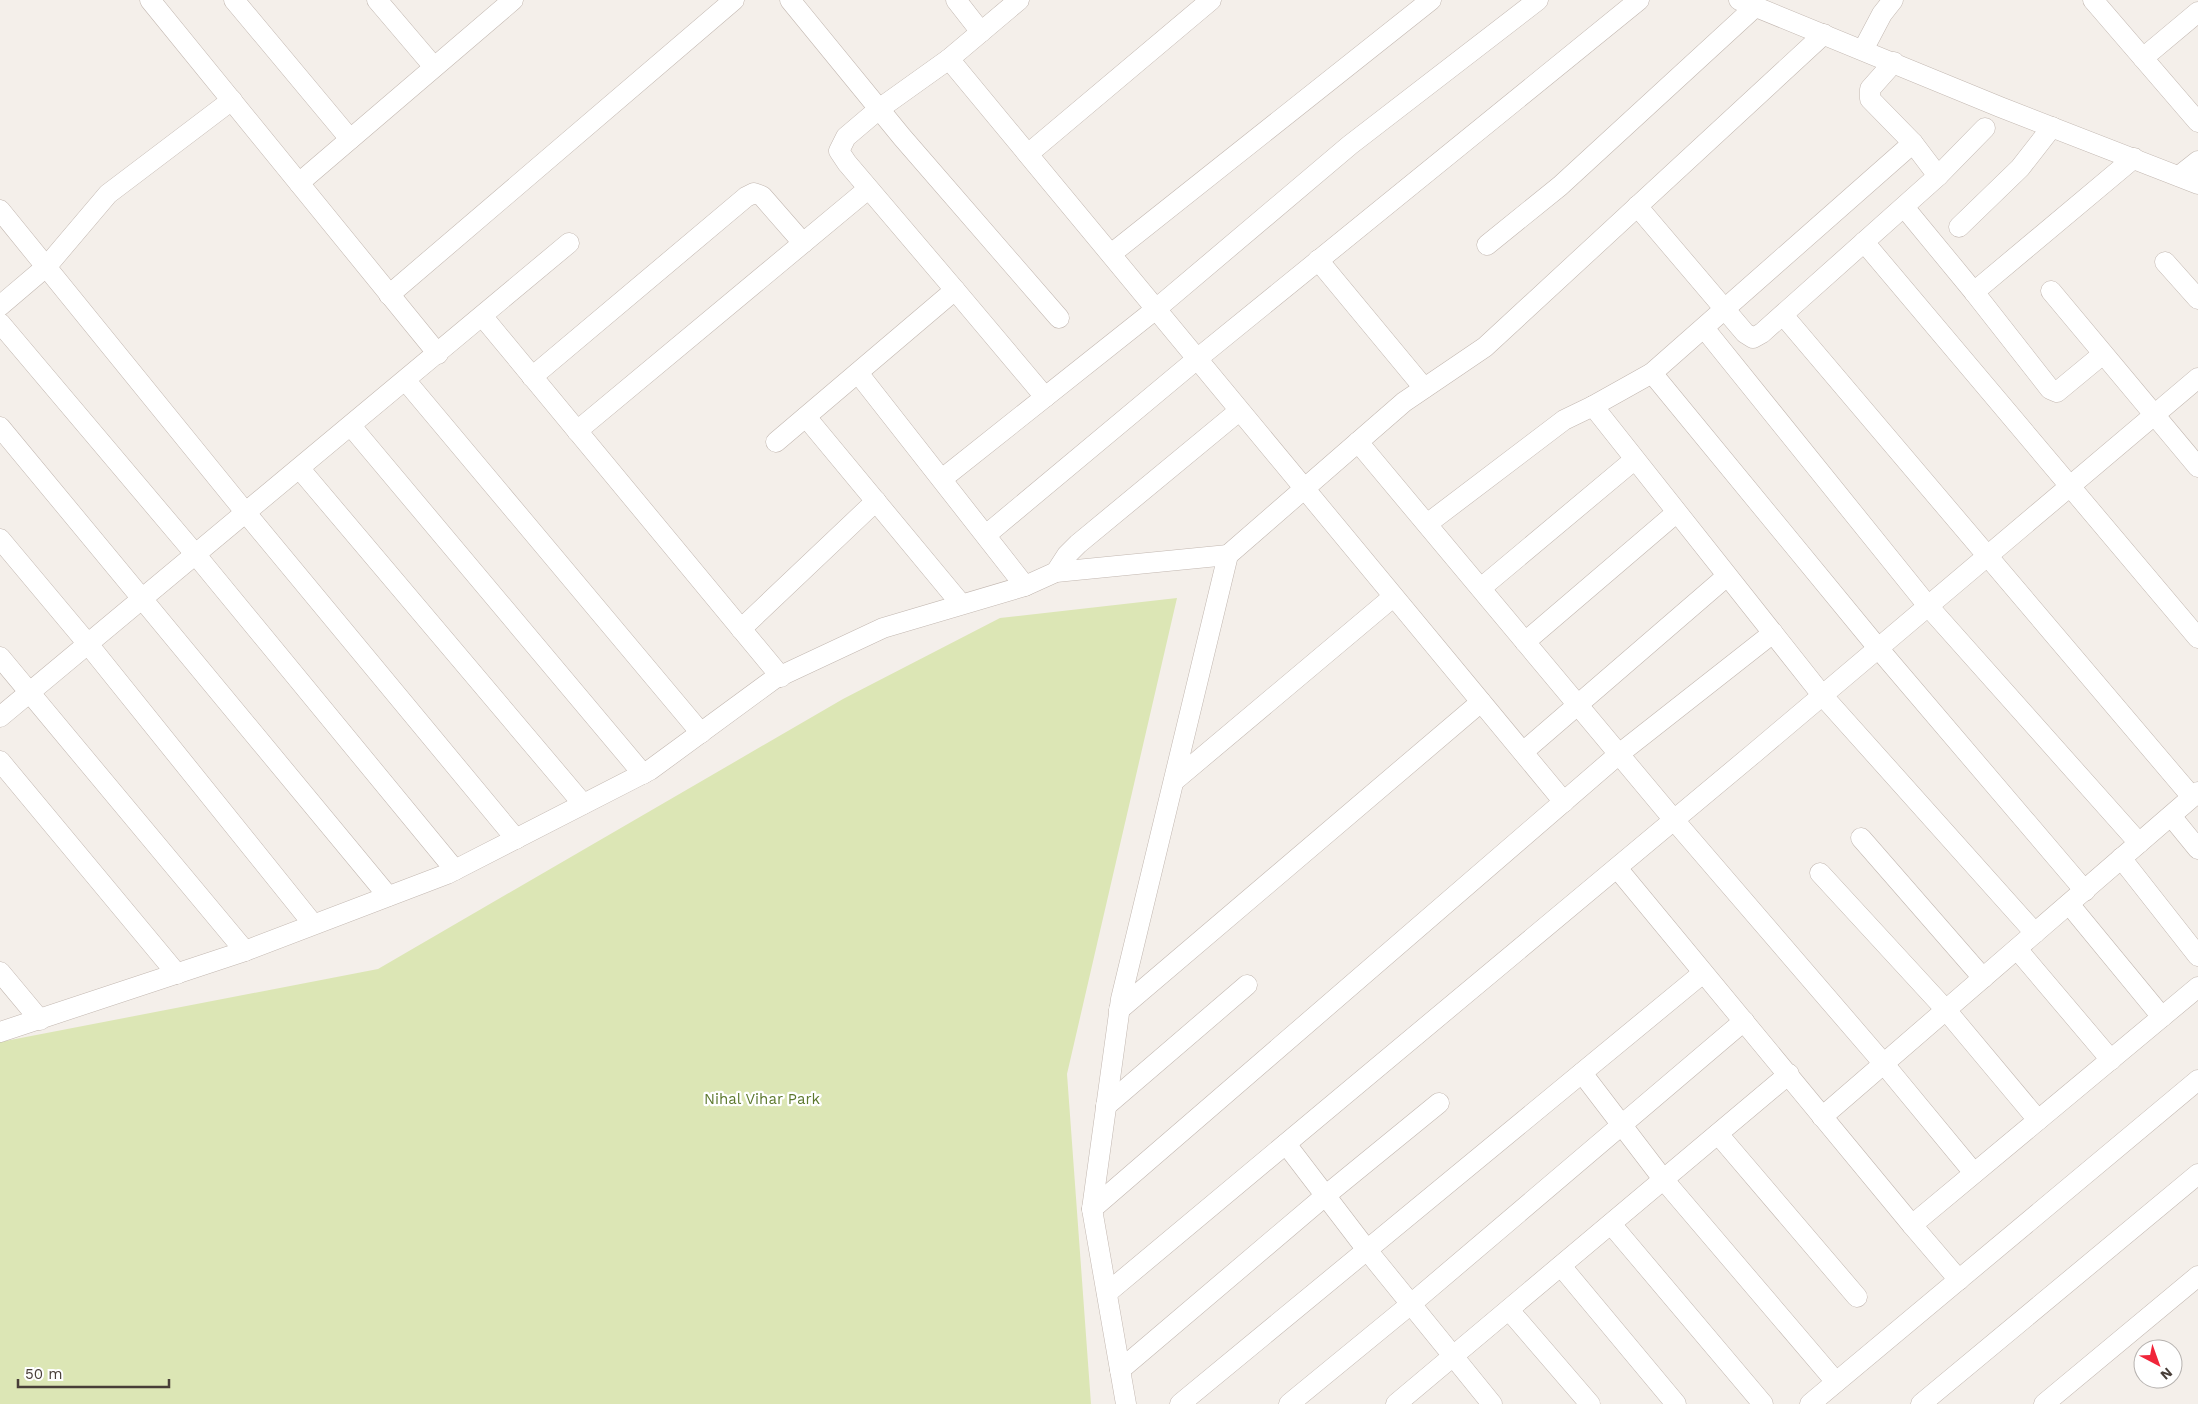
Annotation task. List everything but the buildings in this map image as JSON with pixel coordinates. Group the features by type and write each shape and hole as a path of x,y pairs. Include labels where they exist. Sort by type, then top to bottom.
{"street":[{"path":"150,0 438,354"},
{"path":"234,0 350,139"},
{"path":"377,0 434,67"},
{"path":"299,182 513,0"},
{"path":"390,295 734,0"},
{"path":"790,0 879,109 1059,318"},
{"path":"956,0 981,32"},
{"path":"1019,0 949,59 879,109 846,137 839,151 868,189 1045,397"},
{"path":"1028,154 1212,0"},
{"path":"1111,254 1431,0"},
{"path":"942,479 1156,310 1350,145 1538,0"},
{"path":"986,535 1197,359 1639,0"},
{"path":"1864,50 1882,14 1893,0"},
{"path":"2093,0 2198,122"},
{"path":"1487,245 1560,186 1747,3 2198,184"},
{"path":"2142,58 2198,12"},
{"path":"0,1032 245,951 455,870 643,774 781,676 883,628 1025,586 1056,572 1228,555 1404,402 1485,347 1824,34"},
{"path":"949,59 1564,802"},
{"path":"1894,62 1870,89 1870,99 1913,143 1938,176"},
{"path":"0,306 47,266 108,194 232,100"},
{"path":"1959,227 2020,168 2052,127"},
{"path":"1638,206 1746,333 1753,338 1783,315 1904,207 1938,176 1985,128"},
{"path":"1426,524 1564,420 1652,373 1913,143"},
{"path":"1974,292 2134,158"},
{"path":"2180,176 2198,161"},
{"path":"577,431 868,189"},
{"path":"532,377 746,196 754,193 762,196 803,243"},
{"path":"1904,207 2050,389 2057,392 2065,387 2103,354"},
{"path":"0,210 246,512 516,838"},
{"path":"1864,242 2198,638"},
{"path":"0,717 483,317 569,243"},
{"path":"1318,260 1424,388"},
{"path":"2165,262 2198,299"},
{"path":"776,442 955,290"},
{"path":"2051,291 2198,467"},
{"path":"1783,315 2195,795 1822,1117"},
{"path":"483,317 781,676"},
{"path":"0,323 196,555 455,870"},
{"path":"1704,328 1928,606 2139,843"},
{"path":"858,373 1025,586"},
{"path":"1652,373 1878,648 2084,890"},
{"path":"1107,1292 1617,868 2198,378"},
{"path":"406,381 701,733"},
{"path":"1593,406 1822,695 2035,933"},
{"path":"1056,572 1066,555 1078,544 1239,411"},
{"path":"806,417 962,604"},
{"path":"0,426 388,896"},
{"path":"350,426 643,774"},
{"path":"1358,442 1674,820 1884,1064 1974,1174"},
{"path":"1481,588 1634,460"},
{"path":"300,468 583,804"},
{"path":"741,629 876,501"},
{"path":"1526,642 1676,513"},
{"path":"0,539 88,644 313,924"},
{"path":"1126,1404 1092,1209 1120,1010 1228,555"},
{"path":"1523,752 1727,576"},
{"path":"1174,781 1393,597"},
{"path":"1092,1209 1619,754 1773,633"},
{"path":"0,657 245,951"},
{"path":"1120,1010 1481,702"},
{"path":"0,760 177,974"},
{"path":"2171,816 2198,849"},
{"path":"1861,838 1983,978"},
{"path":"2122,858 2198,956"},
{"path":"1617,868 1959,1280"},
{"path":"1820,873 1946,1010 2038,1120"},
{"path":"2069,904 2162,1017"},
{"path":"2017,949 2111,1060"},
{"path":"0,972 40,1020"},
{"path":"1180,1404 1703,973"},
{"path":"1106,1106 1247,986"},
{"path":"1912,1225 2198,987"},
{"path":"1289,1404 1411,1304 1744,1022"},
{"path":"1582,1073 1663,1179 1836,1382"},
{"path":"1396,1404 1789,1074"},
{"path":"1810,1404 2198,1080"},
{"path":"1120,1370 1325,1196 1439,1103"},
{"path":"1718,1134 1857,1297"},
{"path":"1286,1144 1367,1250 1492,1404"},
{"path":"1921,1404 2198,1174"},
{"path":"1611,1224 1763,1404"},
{"path":"1561,1266 1676,1404"},
{"path":"2044,1404 2198,1276"},
{"path":"1509,1310 1590,1404"}],"green space":[{"name":"Nihal Vihar Park","path":"1177,598 1067,1074 1091,1404 0,1404 0,1042 378,969 843,699 1000,618"}]}
